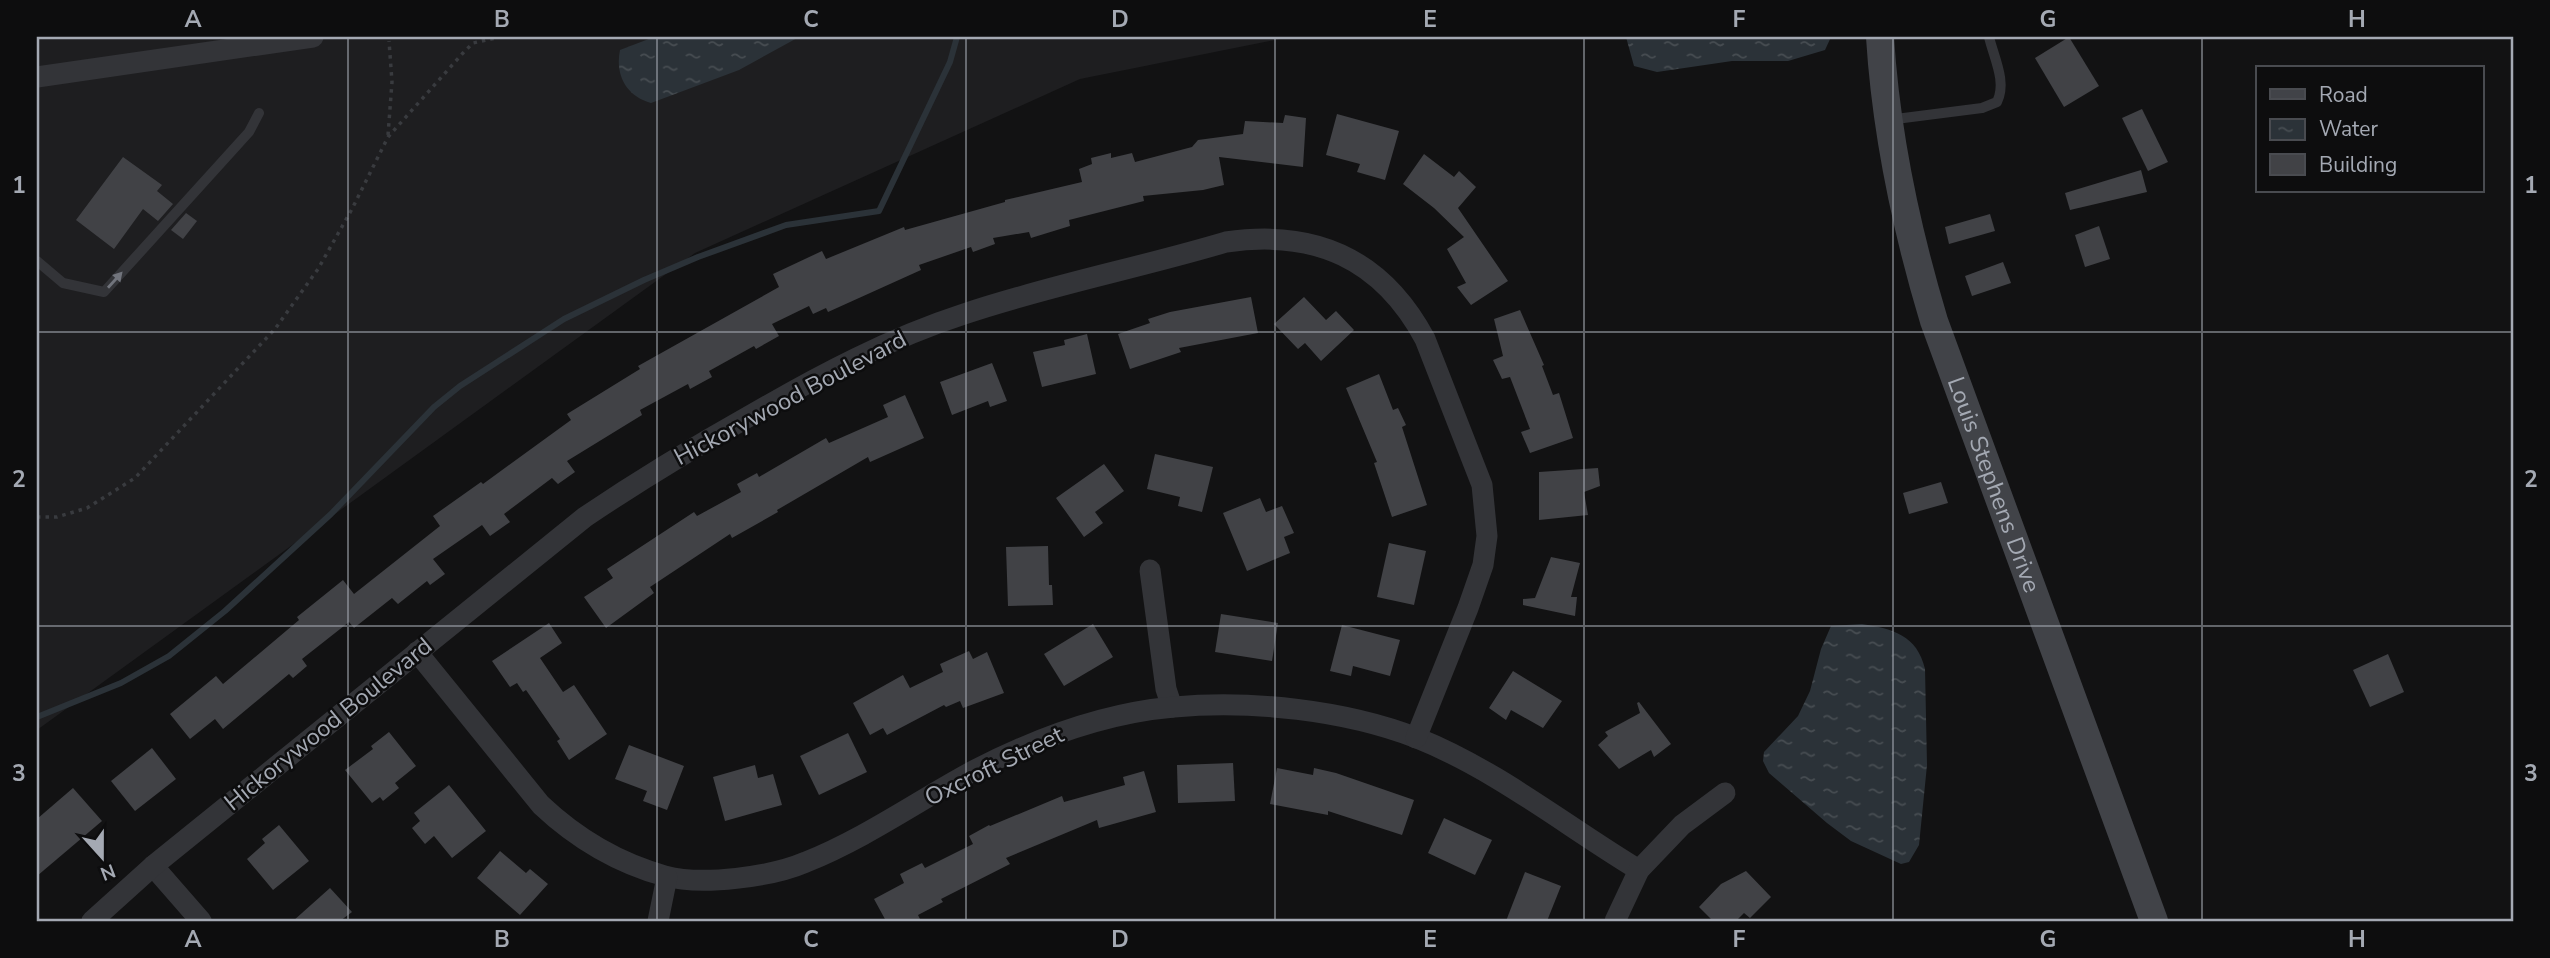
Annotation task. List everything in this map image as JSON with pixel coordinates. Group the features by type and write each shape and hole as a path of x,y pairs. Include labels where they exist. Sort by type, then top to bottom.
{"street":[{"path":"37,77 257,41 313,37"},
{"name":"Louis Stephens Drive","path":"1880,37 1888,120 1914,254 1934,321 2154,921"},
{"name":"Hickorywood Boulevard","path":"92,921 153,866 585,517 699,444 846,363 936,324 998,303 1226,242 1273,238 1320,247 1349,259 1392,290 1404,304 1437,366 1482,485 1487,536 1483,565 1468,608 1416,738"},
{"path":"1150,570 1166,689 1172,707"},
{"name":"Oxcroft Street","path":"417,652 541,805 558,821 598,849 667,877 712,880 776,873 825,854 974,771 1063,731 1112,718 1172,707 1237,705 1294,710 1377,725 1416,738 1474,766 1639,870"},
{"path":"1615,921 1639,870 1682,825 1725,793"},
{"path":"153,866 201,921"},
{"path":"657,921 667,877"}],"lane":[{"path":"1888,120 1990,107 1997,102 2001,94 2001,83 1989,37"},
{"path":"37,261 63,283 104,292 249,132 259,113"}],"path":[{"path":"37,517 58,517 87,508 135,478 275,329 297,300 352,209 388,137 474,43 500,37"},
{"path":"388,137 392,82 389,41"}],"shaded area":[{"path":"37,37 1290,37 1080,79 695,253 37,730"}],"water":[{"path":"654,37 799,37 739,70 651,103 629,90 621,76 619,59 620,50"},
{"path":"1626,37 1831,37 1825,50 1788,61 1732,61 1657,72 1634,66"},
{"path":"1862,624 1893,631 1910,641 1925,669 1927,765 1919,845 1909,862 1901,864 1851,841 1769,773 1763,761 1764,752 1798,716 1810,691 1821,649 1831,626"}],"building":[{"path":"2069,37 2099,86 2064,107 2035,58"},
{"path":"2142,109 2168,162 2148,171 2122,118"},
{"path":"1337,114 1399,131 1385,180 1357,172 1360,164 1326,155"},
{"path":"1285,115 1306,118 1303,167 1219,157 1224,185 1203,190 1143,196 1144,201 1069,220 1070,226 1031,238 1029,232 993,238 995,244 973,252 971,247 919,265 921,270 828,312 826,308 813,314 809,306 772,324 779,336 756,349 754,346 709,371 712,377 690,389 688,384 640,410 642,415 567,461 575,472 558,484 552,478 504,514 510,522 490,536 482,525 433,559 445,574 430,585 427,581 398,604 392,598 354,628 349,622 302,659 307,666 293,678 289,674 223,729 215,719 190,739 170,714 216,676 223,684 299,620 297,617 343,580 354,594 440,526 433,516 481,482 483,484 571,420 567,414 640,369 638,366 779,287 773,274 822,251 826,259 904,227 905,230 1005,200 1082,182 1079,169 1092,164 1091,158 1111,153 1111,158 1132,153 1135,162 1192,147 1198,140 1243,134 1245,121 1283,123"},
{"path":"1424,154 1454,177 1459,171 1476,187 1458,208 1508,281 1471,305 1457,287 1466,283 1447,249 1464,237 1434,208 1403,184"},
{"path":"123,157 162,185 157,191 173,204 158,221 143,209 114,249 76,220"},
{"path":"2141,170 2147,192 2070,210 2065,193"},
{"path":"186,213 197,221 183,239 171,230"},
{"path":"1990,214 1995,231 1949,244 1945,227"},
{"path":"2099,226 2110,259 2085,267 2075,235"},
{"path":"2003,262 2011,283 1972,296 1965,276"},
{"path":"1251,297 1258,333 1179,348 1181,352 1130,369 1118,334 1150,323 1148,319 1170,312"},
{"path":"1304,297 1326,320 1336,311 1354,330 1321,361 1305,343 1298,349 1274,324"},
{"path":"1520,310 1544,365 1542,366 1553,395 1559,393 1573,438 1530,453 1521,432 1530,429 1510,377 1502,379 1493,360 1503,356 1494,319"},
{"path":"1087,334 1096,374 1042,387 1033,352 1065,345 1064,340"},
{"path":"992,363 1007,401 990,407 988,401 952,415 940,382"},
{"path":"1379,374 1393,410 1398,408 1406,425 1402,427 1427,505 1392,517 1374,463 1377,462 1346,388"},
{"path":"905,395 924,438 870,462 868,457 732,538 730,534 650,587 654,593 606,628 584,597 613,578 607,569 694,512 697,516 741,492 737,484 757,473 759,477 826,438 829,443 888,417 883,405"},
{"path":"1155,454 1213,467 1202,512 1178,506 1180,497 1147,489"},
{"path":"1104,464 1124,491 1095,512 1103,523 1084,537 1056,498"},
{"path":"1598,468 1600,486 1584,492 1588,515 1539,520 1539,472"},
{"path":"1941,482 1948,503 1909,514 1903,493"},
{"path":"1260,498 1266,512 1282,506 1294,533 1284,537 1290,553 1247,571 1223,513"},
{"path":"1389,543 1426,551 1414,605 1377,597"},
{"path":"1048,546 1049,585 1052,585 1053,605 1008,606 1006,547"},
{"path":"1551,557 1580,563 1571,597 1577,597 1575,616 1523,605 1523,599 1535,598"},
{"path":"1221,614 1278,623 1272,661 1215,652"},
{"path":"549,623 562,643 540,658 563,692 574,685 607,734 569,760 557,741 560,739 526,690 523,692 517,683 510,687 492,661"},
{"path":"1093,624 1113,657 1064,686 1044,654"},
{"path":"1342,625 1400,640 1390,676 1353,666 1351,676 1330,671"},
{"path":"969,651 973,659 987,652 1004,693 963,708 960,701 946,707 944,705 887,735 883,728 870,735 853,703 903,675 910,688 943,672 940,664"},
{"path":"2388,654 2404,692 2370,707 2353,670"},
{"path":"1513,671 1562,701 1543,728 1511,710 1506,720 1489,708"},
{"path":"1639,702 1671,744 1654,757 1651,750 1619,769 1598,745 1608,736 1605,732 1640,713"},
{"path":"389,732 416,766 395,783 399,788 383,801 380,797 372,803 345,770 373,749 371,746"},
{"path":"848,733 867,772 819,795 800,756"},
{"path":"629,745 684,766 667,810 643,801 647,791 615,779"},
{"path":"152,748 176,779 135,811 111,781"},
{"path":"1233,763 1235,801 1178,803 1177,765"},
{"path":"755,765 758,778 773,774 782,805 725,821 713,777"},
{"path":"1277,768 1313,775 1314,768 1336,773 1414,800 1402,835 1328,811 1328,815 1270,804"},
{"path":"1144,771 1156,812 1099,828 1097,820 1006,858 1010,864 941,899 943,902 918,915 921,921 886,921 874,899 904,883 900,874 922,863 925,868 973,844 969,836 989,825 1062,796 1064,802 1125,785 1123,777"},
{"path":"449,785 486,831 452,858 434,836 425,844 412,828 420,821 414,813"},
{"path":"73,788 102,821 37,876 37,819"},
{"path":"1444,818 1492,840 1475,875 1428,853"},
{"path":"279,825 309,861 273,890 247,859 265,843 262,839"},
{"path":"500,851 526,873 530,869 548,884 520,915 477,878"},
{"path":"1746,871 1771,897 1750,918 1744,913 1736,921 1713,921 1699,907 1721,884"},
{"path":"1525,872 1561,886 1547,921 1506,921"},
{"path":"330,888 352,912 340,921 293,921"}],"waterway":[{"path":"37,717 121,683 169,656 225,611 331,514 434,407 460,386 564,319 698,257 786,225 879,211 950,62 957,37"}]}
